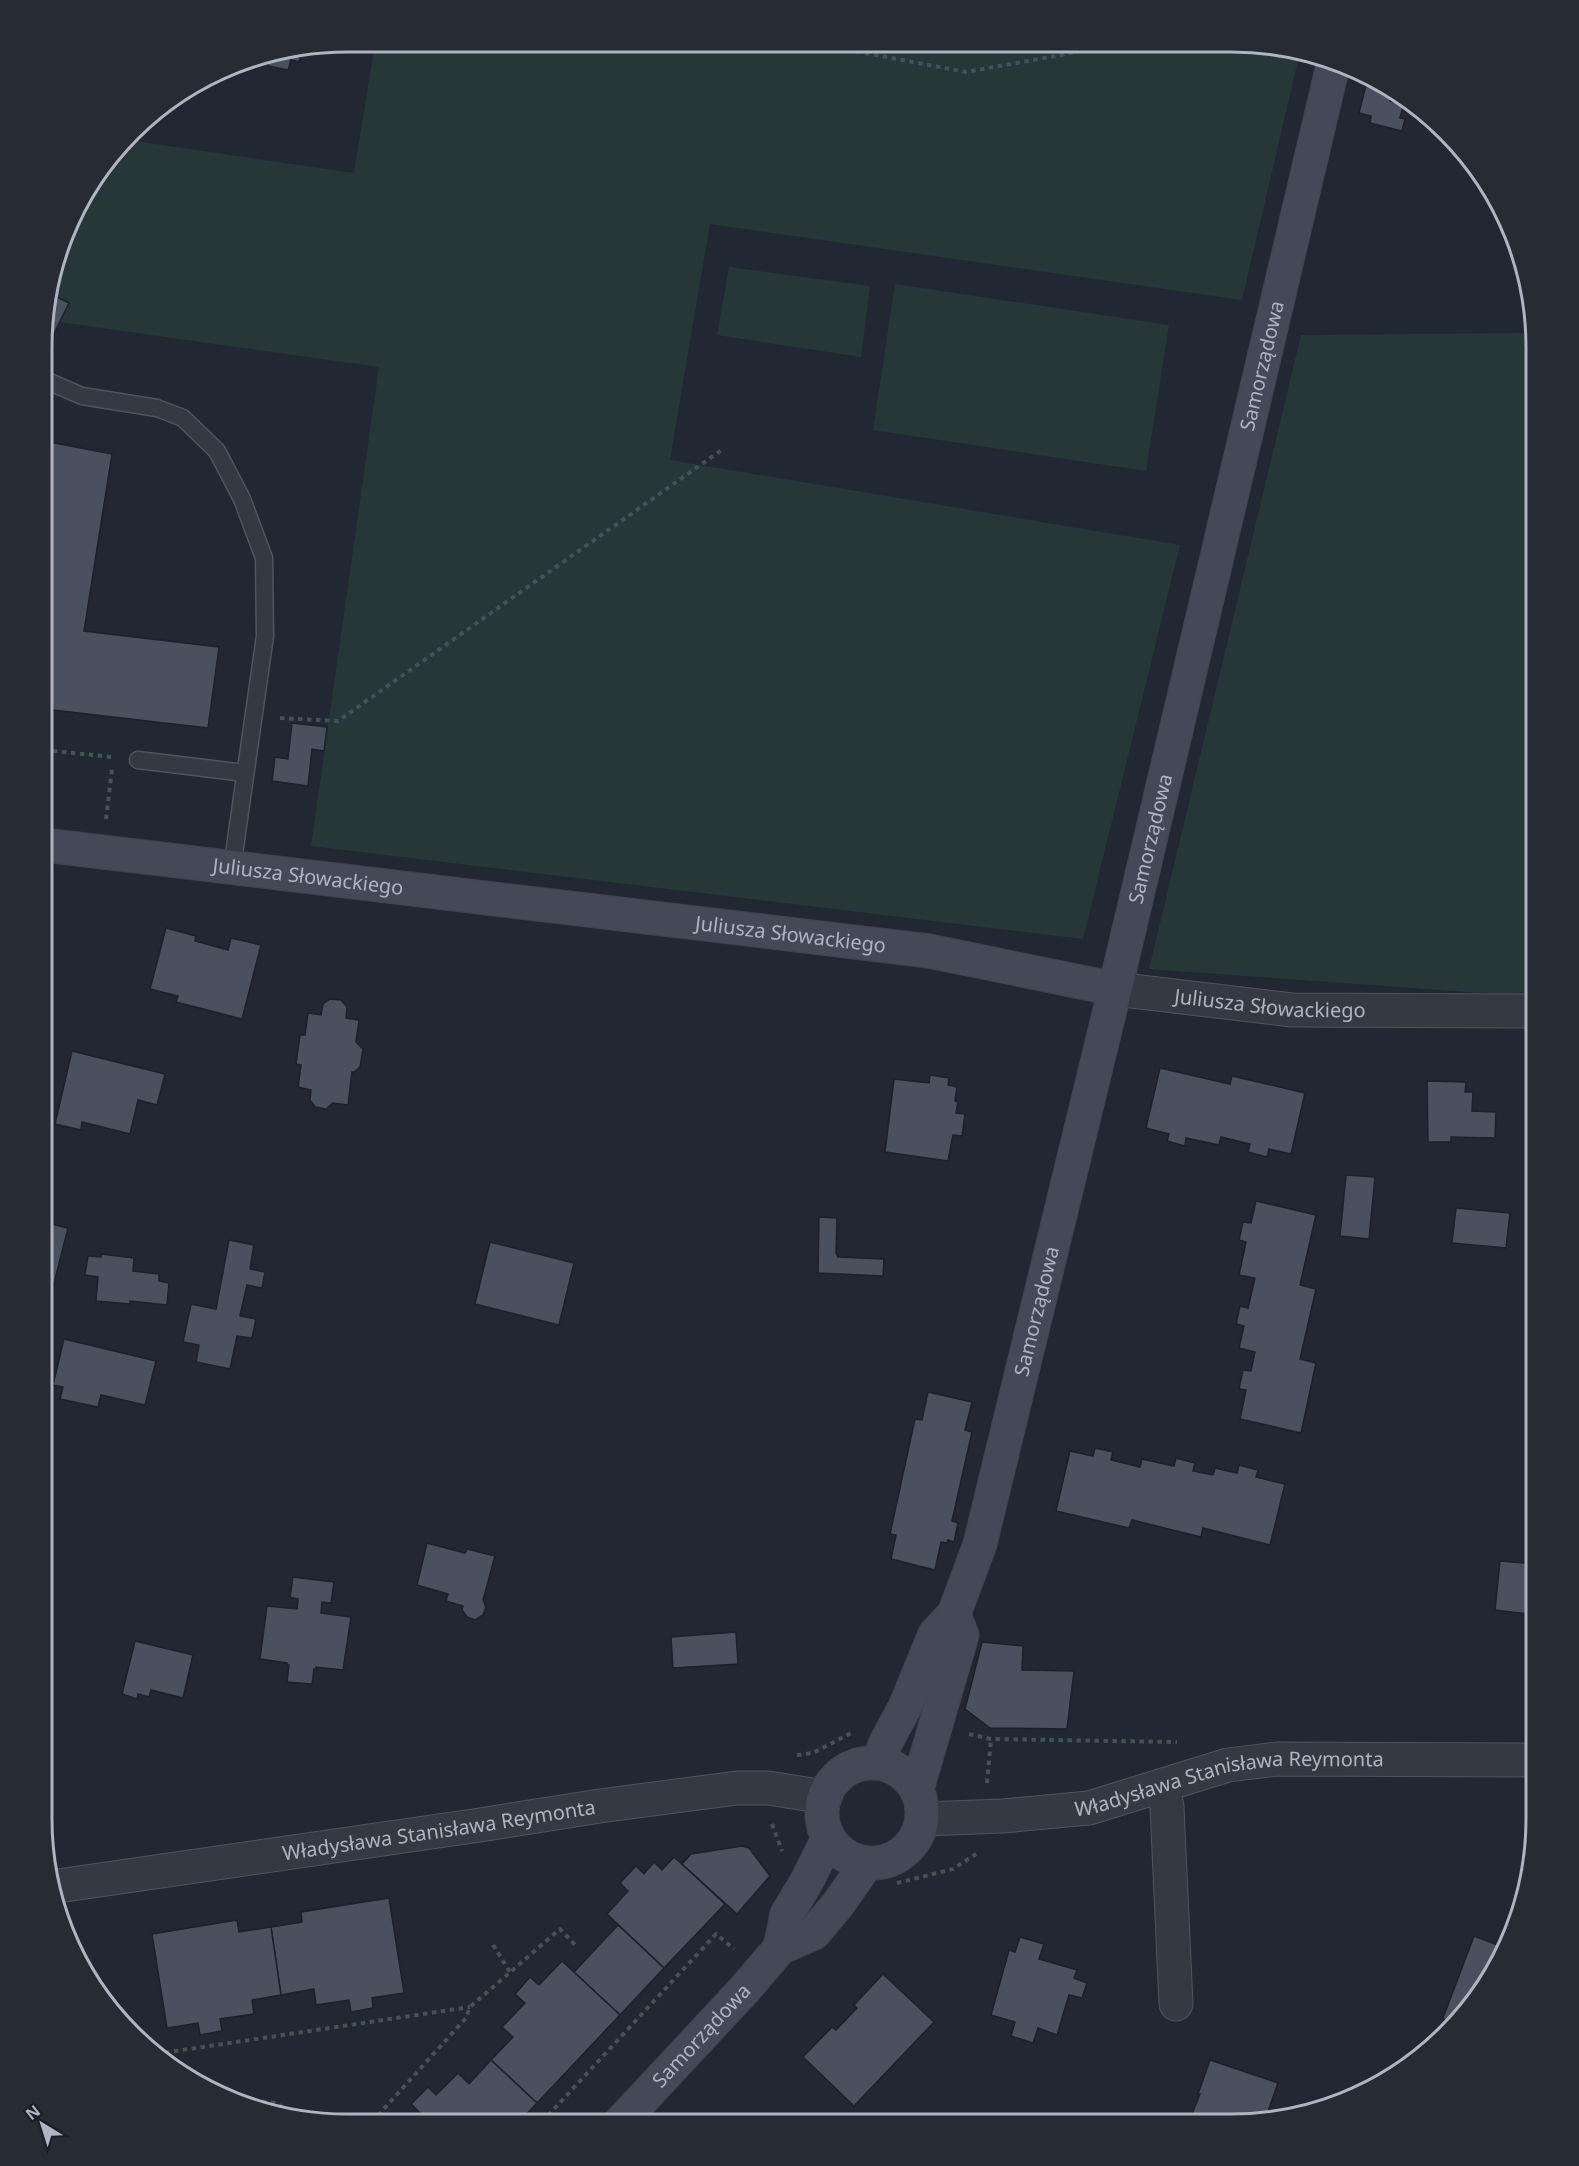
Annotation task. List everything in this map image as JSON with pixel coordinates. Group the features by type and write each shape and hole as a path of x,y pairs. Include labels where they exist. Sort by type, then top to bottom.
{"street":[{"name":"Samorządowa","path":"878,1763 886,1742 905,1707 935,1634 954,1614 980,1544 1115,989 1332,70"},
{"name":"Juliusza Słowackiego","path":"52,846 929,951 1115,989 1292,1010 1526,1011"},
{"path":"920,1804 906,1776 893,1767 878,1763 862,1764 847,1769 835,1779 825,1797 822,1824 828,1839 838,1851 866,1864 882,1863 897,1857 909,1848 918,1834 920,1804 962,1635 954,1614"},
{"name":"Władysława Stanisława Reymonta","path":"920,1804 1003,1816 1089,1808 1228,1765 1277,1759 1526,1760"},
{"path":"1163,1785 1167,1807 1176,2004"},
{"name":"Władysława Stanisława Reymonta","path":"61,1886 737,1788 768,1788 825,1797"},
{"name":"Samorządowa","path":"780,1948 787,1914 828,1839"},
{"name":"Samorządowa","path":"628,2114 780,1948 814,1933 839,1903 866,1864"}],"lane":[{"path":"52,383 82,396 157,408 183,418 217,451 242,499 264,558 265,636 232,868"},
{"path":"138,760 245,773"}],"path":[{"path":"860,52 966,72 1071,52"},
{"path":"253,716 338,722 723,449"},
{"path":"52,751 113,757 102,852"},
{"path":"792,1756 813,1753 860,1728"},
{"path":"987,1786 991,1739"},
{"path":"770,1819 782,1852"},
{"path":"379,2114 466,2018 470,2007 510,1972 560,1929 575,1945"},
{"path":"549,2114 716,1934 743,1956"},
{"path":"493,1945 510,1972"},
{"path":"167,2052 470,2007"}],"shaded area":[{"path":"373,52 1232,52 1270,55 1298,60 1242,300 710,224 670,460 1180,545 1083,939 311,846 379,367 54,321 58,290 75,234 102,184 137,141 354,173"},
{"path":"729,267 870,286 861,357 717,335"},
{"path":"895,284 1169,325 1146,471 873,430"},
{"path":"1526,333 1526,996 1149,969 1301,335"}],"building":[{"path":"300,56 299,62 291,60 288,70 268,66 268,64"},
{"path":"1366,85 1403,108 1400,118 1405,119 1402,131 1370,123 1371,116 1359,113"},
{"path":"57,297 69,303 53,337"},
{"path":"52,443 112,454 84,631 219,647 208,728 52,710"},
{"path":"292,723 327,727 324,751 312,749 308,786 272,781 275,757 288,759"},
{"path":"166,928 196,936 195,941 228,950 231,938 261,945 242,1019 176,1002 178,996 150,989"},
{"path":"330,999 341,1000 347,1007 346,1018 359,1020 356,1042 363,1049 360,1067 352,1072 348,1105 333,1103 326,1109 315,1107 310,1100 311,1090 298,1087 301,1065 296,1064 300,1035 305,1035 308,1013 321,1015 323,1004"},
{"path":"72,1051 165,1074 157,1105 138,1100 130,1134 82,1122 81,1130 55,1124"},
{"path":"1160,1068 1230,1084 1232,1076 1305,1093 1291,1154 1269,1149 1267,1157 1248,1152 1250,1144 1221,1137 1219,1145 1186,1138 1185,1146 1167,1141 1169,1134 1146,1128"},
{"path":"930,1075 949,1078 948,1085 957,1087 956,1113 965,1114 962,1136 953,1135 948,1161 885,1152 894,1079 929,1083"},
{"path":"1427,1081 1466,1082 1465,1092 1473,1092 1472,1111 1496,1112 1495,1138 1451,1137 1451,1142 1428,1142"},
{"path":"1346,1175 1375,1177 1369,1239 1340,1236"},
{"path":"1256,1201 1316,1215 1300,1285 1316,1289 1300,1359 1316,1363 1301,1433 1240,1419 1246,1390 1239,1389 1243,1370 1251,1371 1255,1352 1239,1348 1244,1326 1236,1324 1240,1306 1248,1308 1255,1278 1239,1275 1246,1242 1239,1240 1243,1222 1251,1223"},
{"path":"1456,1208 1510,1213 1506,1248 1452,1243"},
{"path":"819,1217 837,1218 836,1253 838,1257 884,1259 883,1276 818,1273"},
{"path":"52,1224 68,1228 52,1291"},
{"path":"229,1240 254,1245 250,1269 265,1272 262,1288 247,1285 240,1316 256,1319 252,1338 237,1336 230,1369 196,1362 199,1345 183,1342 191,1304 216,1309"},
{"path":"490,1242 574,1263 559,1325 475,1304"},
{"path":"101,1254 134,1258 133,1271 159,1274 159,1281 169,1283 167,1305 130,1301 130,1304 96,1301 98,1277 85,1275 88,1256 101,1257"},
{"path":"64,1339 156,1361 145,1405 101,1395 98,1407 60,1399 63,1387 53,1385"},
{"path":"928,1392 972,1402 965,1430 972,1432 952,1521 958,1523 954,1542 948,1540 947,1543 941,1542 935,1570 891,1559 896,1535 890,1534 915,1419 922,1420"},
{"path":"1095,1448 1113,1452 1111,1460 1140,1467 1142,1459 1174,1466 1176,1458 1195,1463 1193,1471 1213,1475 1215,1468 1237,1473 1239,1465 1258,1470 1256,1477 1285,1484 1270,1545 1203,1528 1201,1537 1132,1520 1129,1528 1056,1511 1070,1451 1093,1456"},
{"path":"427,1543 465,1553 467,1549 495,1556 483,1600 486,1607 483,1615 475,1620 467,1617 462,1610 463,1606 446,1601 448,1594 417,1585"},
{"path":"1500,1561 1526,1563 1526,1614 1495,1610"},
{"path":"293,1577 334,1582 331,1603 322,1602 321,1613 351,1617 343,1670 316,1667 312,1684 287,1682 289,1665 287,1663 260,1659 267,1606 297,1609 298,1599 290,1597"},
{"path":"736,1632 738,1664 673,1668 671,1637"},
{"path":"135,1641 193,1655 183,1698 151,1690 149,1697 138,1694 137,1699 122,1694"},
{"path":"982,1642 1023,1646 1022,1670 1074,1671 1067,1729 990,1728 965,1709"},
{"path":"742,1846 749,1848 770,1876 737,1914 682,1864 691,1854"},
{"path":"674,1857 725,1904 664,1968 607,1914 628,1891 620,1883 636,1866 644,1874 654,1862 662,1870"},
{"path":"389,1898 404,1993 372,1998 373,2008 351,2012 349,2000 316,2005 314,1989 281,1995 271,1927 302,1922 301,1912"},
{"path":"237,1920 239,1932 271,1927 281,1995 252,2000 254,2014 220,2019 222,2031 200,2035 198,2023 167,2028 152,1934"},
{"path":"618,1925 664,1968 620,2015 574,1972"},
{"path":"1474,1936 1498,1945 1466,1998 1445,2021 1443,2018"},
{"path":"1020,1937 1044,1944 1039,1959 1077,1970 1074,1978 1087,1983 1082,1998 1069,1995 1057,2035 1038,2028 1033,2043 1011,2036 1015,2022 991,2015 1009,1950 1015,1952"},
{"path":"562,1961 620,2015 537,2103 491,2060 513,2037 502,2027 525,2003 515,1994 530,1977 539,1985"},
{"path":"883,1974 934,2022 854,2106 803,2057 832,2027 836,2030 857,2008 854,2005"},
{"path":"491,2060 537,2103 527,2114 419,2114 411,2104 428,2087 436,2095 458,2073 469,2084"},
{"path":"1210,2060 1278,2083 1268,2111 1192,2114 1200,2094 1198,2094"}]}
